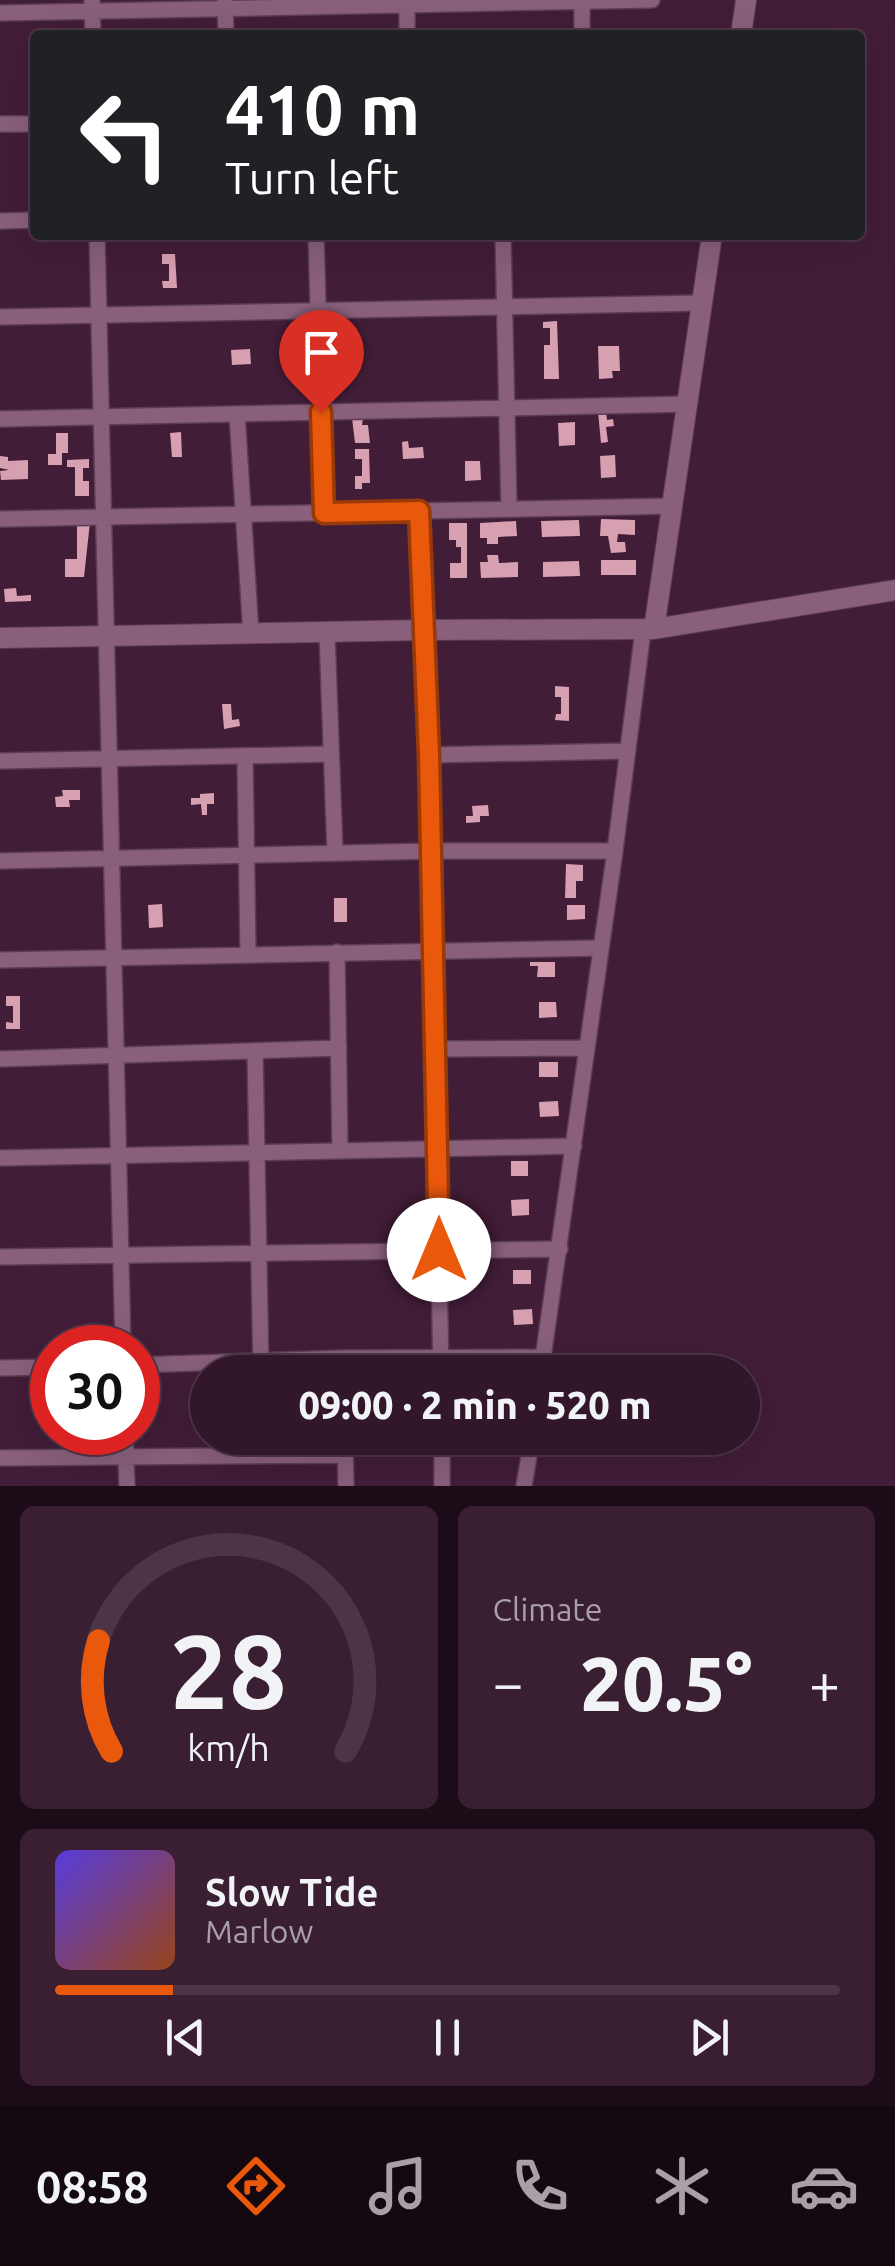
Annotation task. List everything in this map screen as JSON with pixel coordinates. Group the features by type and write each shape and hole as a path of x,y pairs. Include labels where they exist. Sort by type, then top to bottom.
{"street":[{"path":"0,13 93,5 652,0"},
{"path":"742,30 746,0"},
{"path":"582,1 582,30"},
{"path":"407,2 407,30"},
{"path":"225,4 226,30"},
{"path":"0,124 30,124"},
{"path":"0,220 30,220"},
{"path":"97,240 122,1325"},
{"path":"316,240 324,513"},
{"path":"503,240 510,509"},
{"path":"544,1355 628,751 673,506 711,240"},
{"path":"0,317 702,303"},
{"path":"0,419 688,404"},
{"path":"237,414 251,634"},
{"path":"0,519 673,506"},
{"path":"419,511 429,754 441,1355"},
{"path":"0,638 648,630 895,590"},
{"path":"326,632 335,854"},
{"path":"429,754 628,751"},
{"path":"0,761 331,754"},
{"path":"244,756 248,954"},
{"path":"0,861 615,851"},
{"path":"0,960 601,948"},
{"path":"338,952 340,1151"},
{"path":"0,1059 339,1048"},
{"path":"436,1049 586,1048"},
{"path":"255,1050 260,1355"},
{"path":"0,1158 574,1146"},
{"path":"0,1257 560,1248"},
{"path":"160,1365 190,1366"},
{"path":"0,1368 30,1367"},
{"path":"0,1458 345,1455 346,1486"},
{"path":"442,1455 442,1486"},
{"path":"524,1486 529,1455"},
{"path":"126,1458 127,1486"}],"building":[{"path":"162,254 175,254 177,288 163,288 162,281 169,281 169,264 162,264"},
{"path":"557,321 559,379 544,379 544,345 550,345 550,328 543,328 543,322"},
{"path":"598,346 619,346 620,371 612,371 613,378 599,379"},
{"path":"250,349 251,364 232,365 231,350"},
{"path":"606,411 607,420 613,419 614,426 606,427 608,442 601,443 598,412"},
{"path":"352,418 363,418 370,443 355,443"},
{"path":"575,422 575,445 559,446 558,423"},
{"path":"181,432 182,457 172,457 170,433"},
{"path":"56,433 68,433 68,453 62,453 62,465 48,465 48,454 56,454"},
{"path":"408,441 409,448 423,447 424,458 403,459 402,442"},
{"path":"355,449 369,449 370,483 362,483 362,489 355,489 355,476 362,476 362,459 355,459"},
{"path":"615,455 616,477 601,478 600,456"},
{"path":"0,456 8,457 8,461 28,460 28,479 1,480 0,471 9,470 0,468"},
{"path":"89,459 89,468 83,468 83,481 89,481 89,496 75,496 75,467 67,467 67,460"},
{"path":"465,461 480,461 481,480 465,481"},
{"path":"601,519 635,520 635,535 618,534 617,542 625,542 626,552 611,553 608,536 600,536"},
{"path":"579,520 580,536 542,537 541,521"},
{"path":"516,521 517,536 498,537 498,544 487,544 487,538 480,538 480,523"},
{"path":"77,522 90,522 84,577 65,577 65,559 77,559"},
{"path":"449,523 467,523 467,578 450,578 450,563 461,563 461,547 456,547 456,540 449,540"},
{"path":"487,555 498,555 499,563 518,562 518,577 481,578 480,562 488,562"},
{"path":"601,560 636,560 636,575 601,575"},
{"path":"579,561 580,576 543,577 543,562"},
{"path":"16,588 17,596 31,595 31,601 5,602 4,589"},
{"path":"555,686 569,687 569,721 555,720 556,714 561,714 561,697 555,697"},
{"path":"222,704 231,704 232,720 239,719 240,726 224,729"},
{"path":"62,790 80,790 80,800 69,800 70,807 56,807 55,797 63,796"},
{"path":"214,793 214,804 207,804 207,815 202,815 201,804 191,805 191,798"},
{"path":"488,805 489,816 480,816 480,822 466,823 466,816 473,816 472,806"},
{"path":"566,864 583,865 583,881 576,881 576,898 565,898"},
{"path":"334,898 347,898 347,922 334,922"},
{"path":"162,904 163,927 149,928 148,905"},
{"path":"567,905 585,905 585,919 567,920"},
{"path":"530,962 555,962 555,977 537,977 538,966 530,966"},
{"path":"6,996 20,996 20,1029 6,1029 6,1022 13,1023 13,1006 6,1006"},
{"path":"539,1002 556,1002 557,1017 539,1018"},
{"path":"539,1062 558,1062 558,1077 539,1077"},
{"path":"558,1101 559,1116 540,1117 539,1102"},
{"path":"511,1161 528,1161 528,1176 511,1176"},
{"path":"529,1199 529,1215 512,1216 511,1200"},
{"path":"513,1270 531,1270 531,1284 513,1284"},
{"path":"532,1309 533,1324 514,1325 513,1310"}],"route":[{"path":"321,412 324,513 419,511 429,754 439,1250"}]}
